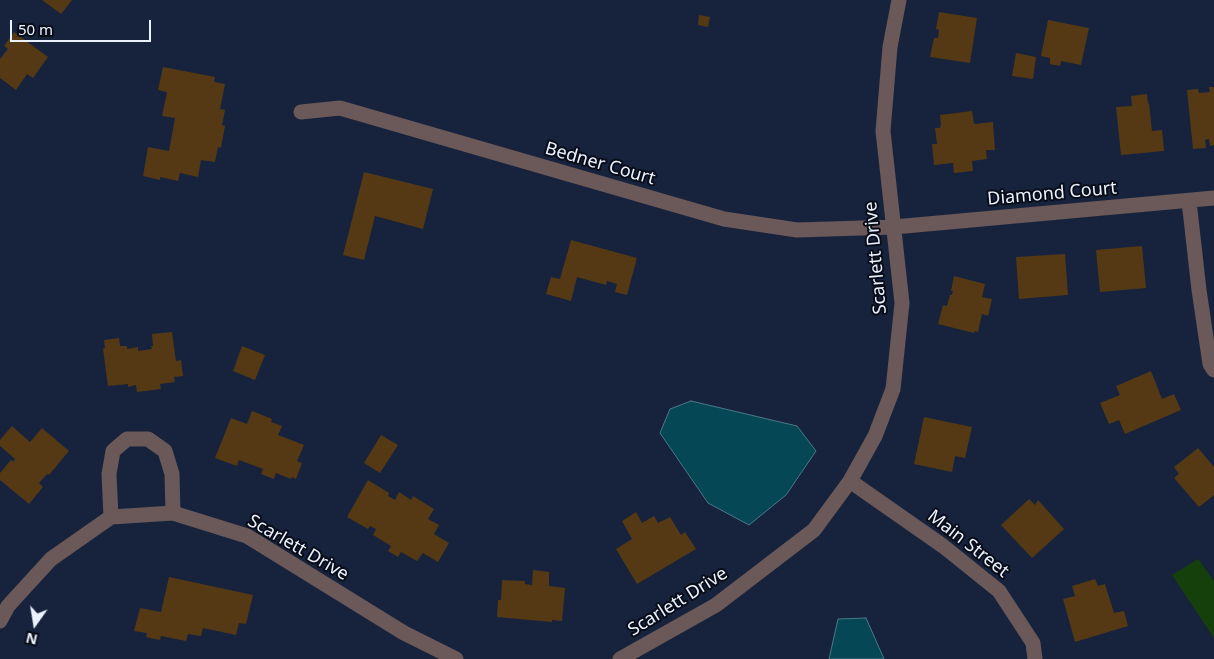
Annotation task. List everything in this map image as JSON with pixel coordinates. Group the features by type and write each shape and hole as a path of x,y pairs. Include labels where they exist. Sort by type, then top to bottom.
{"street":[{"name":"Scarlett Drive","path":"620,659 716,605 814,530 850,481 875,436 893,389 902,303 883,130 890,46 899,0"},
{"name":"Bedner Court","path":"301,112 340,108 724,219 797,230 894,227"},
{"name":"Diamond Court","path":"894,227 1214,198"},
{"path":"1189,201 1199,290 1210,364 1214,370"},
{"path":"111,518 109,474 113,451 127,439 148,439 165,451 172,474 173,513"},
{"name":"Main Street","path":"850,481 944,546 999,590 1033,643 1035,659"},
{"name":"Scarlett Drive","path":"0,621 8,606 51,559 111,518 173,513 247,536 404,633 456,659"}],"green space":[{"path":"1198,559 1214,581 1214,638 1172,575"}],"water":[{"path":"691,401 797,426 816,451 786,495 749,525 708,503 660,433 670,409"},
{"path":"866,618 884,659 829,659 838,619"}],"building":[{"path":"42,0 72,0 61,14"},
{"path":"939,12 977,18 970,63 930,57 934,38 938,38 939,30 936,29"},
{"path":"699,15 710,17 708,27 698,25"},
{"path":"1048,20 1089,28 1081,65 1061,61 1060,66 1050,64 1050,58 1041,56"},
{"path":"14,32 48,57 33,78 27,74 16,90 0,78 0,59 8,49 4,46"},
{"path":"1016,53 1036,57 1033,79 1012,76"},
{"path":"163,67 215,77 214,82 225,84 220,109 225,110 222,125 225,126 221,148 218,147 215,162 201,160 198,177 180,173 178,181 160,177 160,180 143,176 148,147 169,151 175,118 162,116 167,92 158,90"},
{"path":"1209,87 1214,87 1214,145 1210,146 1209,139 1205,140 1206,148 1193,149 1187,90 1198,89 1199,93 1210,92"},
{"path":"1147,94 1152,131 1162,130 1164,151 1121,155 1116,107 1132,106 1131,96"},
{"path":"972,111 974,124 993,122 995,150 986,150 987,159 972,161 973,171 954,173 953,163 934,165 932,144 937,144 935,128 940,128 941,126 940,115"},
{"path":"364,172 433,189 423,229 375,216 364,260 343,255"},
{"path":"571,240 637,258 627,295 615,292 617,284 607,281 606,285 577,277 571,301 546,294 551,277 560,279"},
{"path":"1142,246 1146,288 1100,292 1096,250"},
{"path":"1065,254 1068,295 1019,299 1016,257"},
{"path":"954,276 985,284 982,297 992,299 988,316 982,314 978,332 974,331 974,333 938,324 943,305 947,306 950,295 952,295"},
{"path":"172,332 176,361 181,360 183,376 174,377 175,382 160,384 161,389 137,392 136,385 128,387 128,384 108,386 103,349 105,348 104,340 119,338 120,346 127,346 127,349 138,347 138,351 152,349 152,334"},
{"path":"242,346 265,355 255,380 233,371"},
{"path":"1151,371 1162,399 1174,394 1181,410 1125,434 1119,420 1109,424 1100,403 1120,395 1116,386"},
{"path":"252,411 272,419 271,422 282,426 278,435 304,445 297,461 302,463 296,479 276,473 274,479 261,474 263,469 239,460 237,466 215,458 231,418 247,424"},
{"path":"924,417 972,427 965,458 955,456 952,472 914,464"},
{"path":"12,426 30,442 42,428 69,451 49,475 47,474 39,483 43,487 29,504 0,480 0,473 11,460 13,462 15,459 0,446 0,440"},
{"path":"381,435 398,445 380,473 364,463"},
{"path":"1198,448 1214,467 1214,495 1199,507 1174,478 1179,474 1174,467"},
{"path":"368,480 389,493 388,496 395,500 399,492 411,500 413,496 434,509 428,519 439,525 434,534 449,543 438,562 423,553 417,561 401,552 398,557 388,551 391,546 373,535 376,529 370,526 368,529 347,517"},
{"path":"1029,499 1035,505 1038,500 1064,529 1032,558 1001,525"},
{"path":"636,512 642,523 654,516 658,523 670,517 681,535 685,532 696,549 637,584 616,549 632,539 622,521"},
{"path":"533,570 549,572 549,586 565,588 562,621 552,620 552,622 497,617 498,600 501,600 502,580 525,581 525,584 532,585"},
{"path":"169,577 253,595 246,624 239,623 236,635 203,628 201,636 188,634 186,641 161,636 160,640 146,637 147,633 134,631 140,608 161,612"},
{"path":"1095,579 1098,586 1105,584 1114,613 1124,611 1128,626 1075,642 1063,599 1075,596 1072,586"}]}
